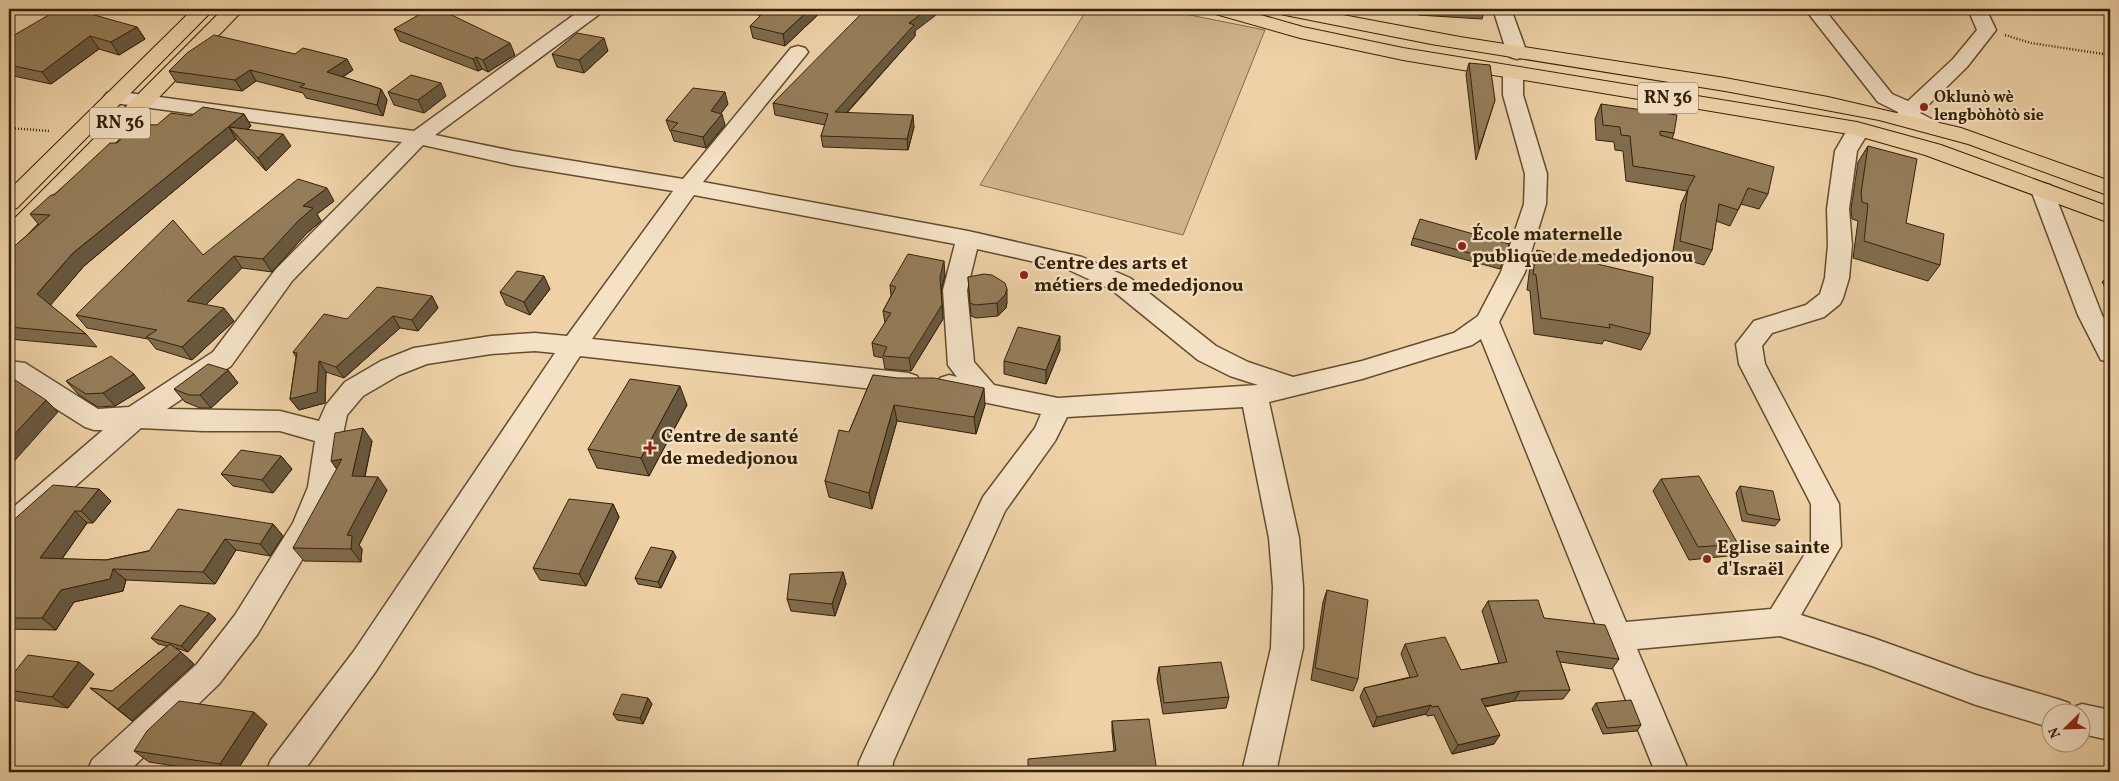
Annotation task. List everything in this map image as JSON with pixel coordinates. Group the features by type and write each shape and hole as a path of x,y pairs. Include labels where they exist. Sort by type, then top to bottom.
{"main road":[{"name":"RN 36","path":"9,203 204,9"},
{"name":"RN 36","path":"9,238 234,9"},
{"name":"RN 36","path":"1219,9 1300,32 1403,54 1515,63"},
{"name":"RN 36","path":"1285,9 1515,63 1866,121 1932,127 2029,158 2108,187"},
{"name":"RN 36","path":"1866,121 1933,150 2110,215"}],"street":[{"path":"9,528 135,417 222,359 284,275 418,138 594,9"},
{"path":"104,772 208,674 246,625 306,528 322,487 327,461 329,434 335,412 354,389 390,368 423,355 526,342 901,383 938,383 1058,408 1254,396 1362,370 1463,339 1487,322 1513,272 1535,204 1536,174 1513,96 1515,63 1502,9"},
{"path":"1814,9 1885,98 1932,127"},
{"path":"1780,622 1826,546 1825,504 1752,364 1749,344 1763,327 1814,311 1831,298 1837,278 1840,245 1838,209 1846,150 1866,121 1908,112 1960,63 1987,30 1977,9"},
{"path":"283,772 363,665 573,346 745,113 798,52"},
{"path":"114,97 418,138 513,158 968,239 1074,264 1121,284 1158,312 1206,353 1238,369 1293,387"},
{"path":"2042,190 2090,315 2110,353"},
{"path":"968,239 955,290 961,365 986,393"},
{"path":"1487,322 1672,772"},
{"path":"9,370 16,370 94,420 135,417 203,421 280,421 329,434"},
{"path":"1254,396 1284,538 1288,588 1286,648 1259,772"},
{"path":"875,772 876,762 993,505 1045,434 1058,408"},
{"path":"1618,637 1780,622 1873,652 1976,690 2042,710"},
{"path":"2092,721 2110,725"}],"path":[{"path":"1987,30 2031,43 2110,55"},
{"path":"9,128 78,133"}],"shaded area":[{"path":"1087,9 1160,9 1265,30 1183,235 980,185"}],"building":[{"path":"59,9 73,9 137,27 111,42 90,36 42,72 9,65 9,38"},
{"path":"429,9 439,9 510,43 483,60 476,57 473,59 394,29"},
{"path":"767,9 810,9 783,34 750,26"},
{"path":"866,9 928,9 909,23 914,25 835,112 913,115 907,139 821,136 828,114 773,103"},
{"path":"577,33 604,38 579,60 552,54"},
{"path":"214,35 295,54 303,48 347,59 327,72 381,89 377,105 300,87 305,84 250,70 235,80 169,71 187,53"},
{"path":"1469,63 1490,65 1495,100 1479,149"},
{"path":"411,75 441,83 418,100 388,92"},
{"path":"693,88 725,92 711,111 722,114 703,137 671,130 678,123 666,120"},
{"path":"1601,104 1677,115 1674,133 1660,131 1660,135 1774,167 1768,194 1748,188 1738,210 1719,204 1712,250 1680,241 1688,189 1695,176 1633,166 1630,136 1621,135 1620,127 1603,125"},
{"path":"203,107 244,114 73,253 37,294 86,334 9,327 9,262 11,260 9,260 9,251 50,215 30,214 51,195 54,195 110,143 117,143 137,124 157,125 171,113 191,116"},
{"path":"229,127 283,134 258,158"},
{"path":"1868,146 1917,159 1906,223 1944,234 1940,265 1864,241 1868,204 1862,202 1861,193"},
{"path":"298,179 327,188 303,206 313,208 298,221 263,259 234,256 187,301 224,308 182,347 146,337 157,330 76,315 173,220 203,255"},
{"path":"1420,219 1509,244 1503,262 1413,238"},
{"path":"1537,250 1653,277 1650,334 1609,324 1610,328 1541,318 1536,275 1533,274"},
{"path":"908,254 944,261 940,277 942,305 909,358 883,356 887,347 872,343 891,313 883,311 896,287 890,285"},
{"path":"517,271 544,276 524,302 500,292"},
{"path":"984,274 992,275 1005,283 1007,289 1005,295 997,303 975,305 970,303 968,277"},
{"path":"377,287 432,296 412,320 393,316 336,367 319,361 317,392 290,399 297,353 293,352 324,314 347,319"},
{"path":"1018,327 1060,336 1046,370 1004,361"},
{"path":"111,356 134,374 103,393 86,394 66,381"},
{"path":"208,364 228,370 200,395 189,395 174,389"},
{"path":"873,375 898,378 934,378 984,388 974,417 894,405 869,493 825,481 839,430 849,432"},
{"path":"9,376 46,400 9,440"},
{"path":"630,379 680,386 641,458 588,449"},
{"path":"363,428 352,476 378,477 347,535 352,536 351,549 293,548 342,459 331,461 335,433"},
{"path":"241,450 281,456 262,480 221,474"},
{"path":"1699,476 1738,544 1698,547 1661,479"},
{"path":"53,485 99,489 81,511 75,511 40,558 106,560 149,551 178,509 273,524 260,544 225,539 203,572 113,569 110,579 61,590 42,618 9,618 9,524"},
{"path":"1740,486 1773,491 1780,520 1747,514"},
{"path":"569,499 613,504 579,574 533,568"},
{"path":"651,547 673,551 658,582 635,578"},
{"path":"843,572 832,604 787,599 790,574"},
{"path":"1327,590 1368,600 1358,679 1315,668"},
{"path":"1538,600 1544,618 1605,625 1619,659 1556,651 1570,690 1520,691 1481,699 1500,735 1458,745 1438,706 1432,707 1431,705 1377,717 1364,688 1418,676 1405,644 1445,637 1461,670 1507,662 1488,601"},
{"path":"180,605 209,613 181,646 151,638"},
{"path":"170,644 181,652 118,709 90,688 112,691"},
{"path":"28,655 79,662 52,697 9,690 9,679"},
{"path":"1221,662 1229,697 1164,703 1159,667"},
{"path":"622,694 648,698 640,718 613,714"},
{"path":"1631,700 1641,725 1607,728 1596,703"},
{"path":"179,701 254,712 220,764 134,751 147,731"},
{"path":"1149,719 1157,772 963,772 963,769 1028,768 1028,759 1116,751 1112,721"},
{"path":"1224,770 1224,772 1193,772"}],"place":[{"name":"Oklunò wè lengbòhòtò sie","path":"1924,107"},
{"name":"École maternelle publique de mededjonou","path":"1462,246"},
{"name":"Centre des arts et métiers de mededjonou","path":"1024,275"},
{"name":"Centre de santé de mededjonou","path":"650,448"},
{"name":"Eglise sainte d'Israël","path":"1707,559"}]}
